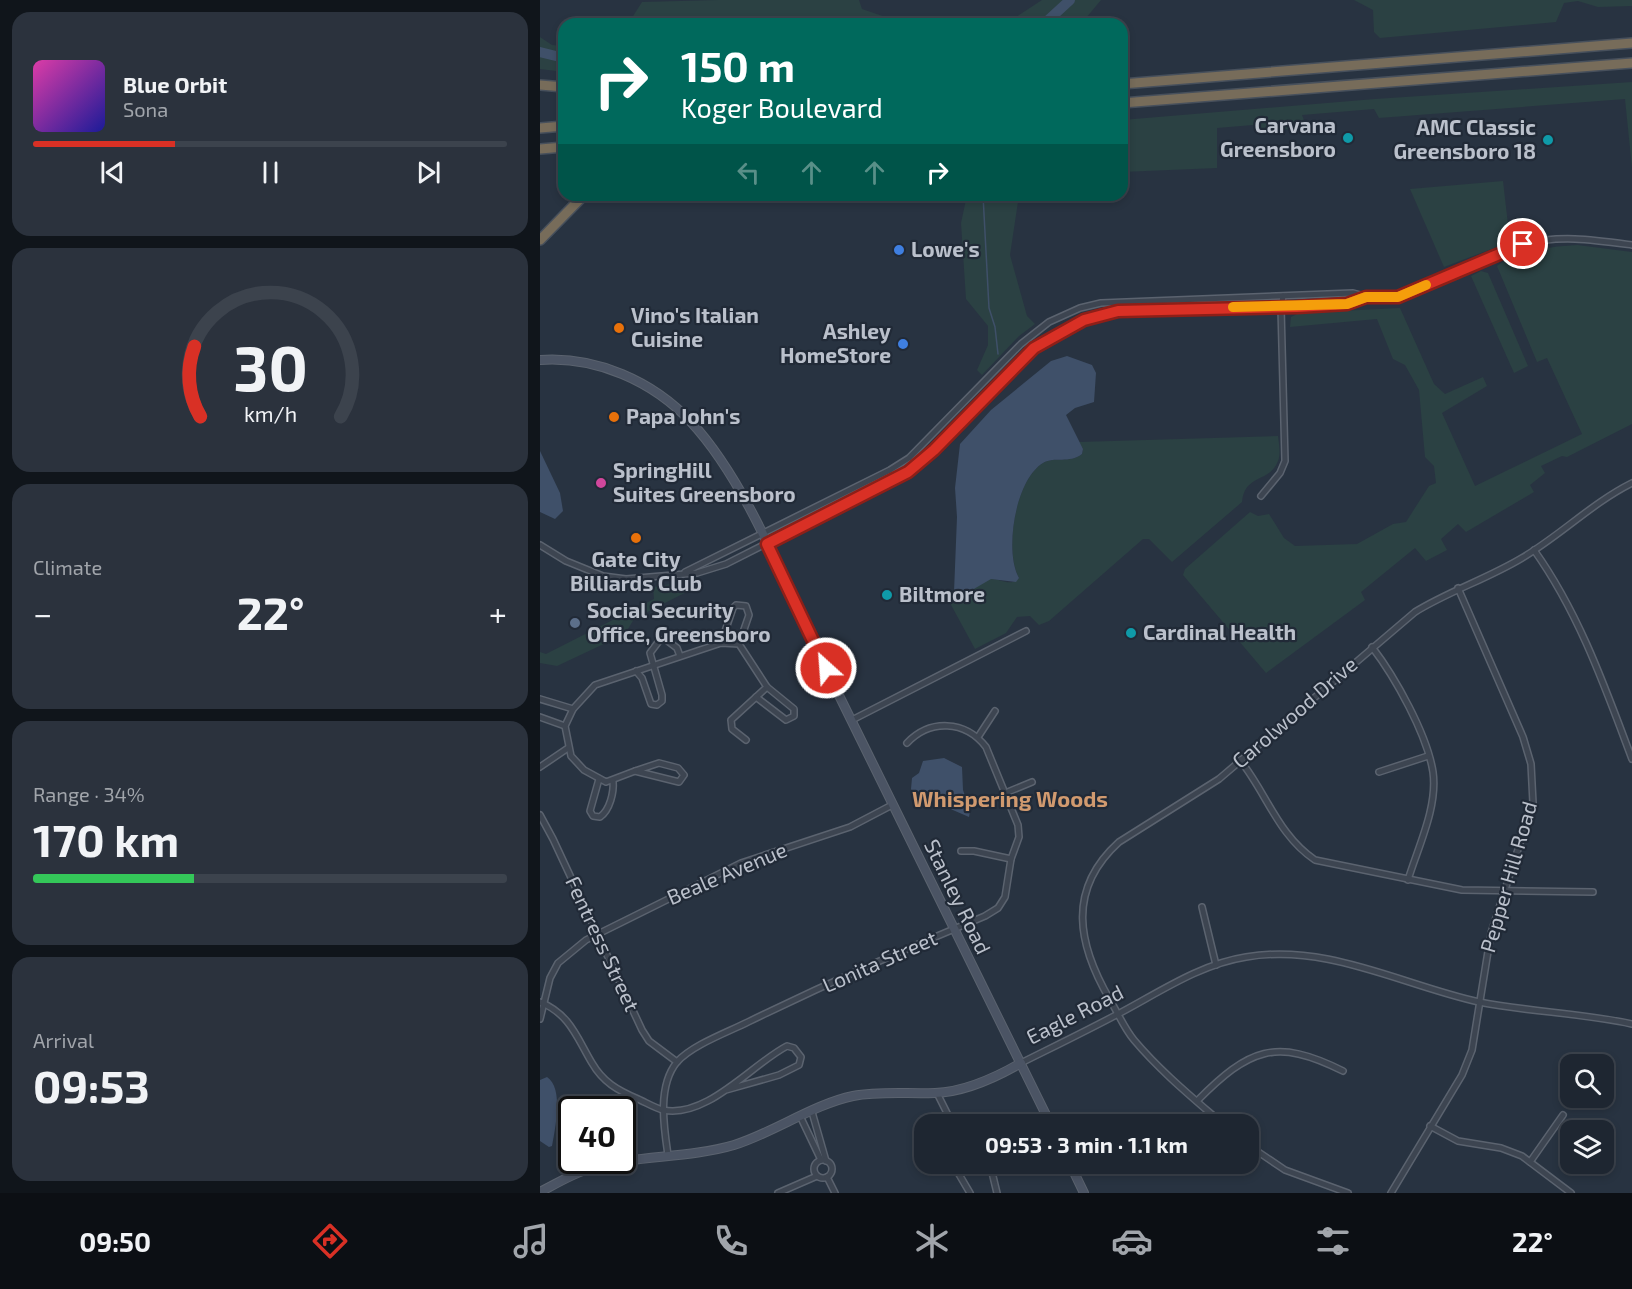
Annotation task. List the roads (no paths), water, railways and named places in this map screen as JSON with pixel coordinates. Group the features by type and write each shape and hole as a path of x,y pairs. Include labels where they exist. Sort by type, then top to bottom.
{"highway":[{"path":"1128,84 1632,44"},
{"path":"1128,103 1632,63"},
{"path":"541,84 558,86"},
{"path":"540,128 558,126"},
{"path":"540,149 558,148"},
{"path":"540,240 578,201"}],"street":[{"path":"685,572 760,533 890,471 909,458 1021,344 1066,314 1101,303 1353,293 1366,297 1398,297 1523,244 1565,238 1632,245"},
{"path":"1261,496 1280,473 1285,461 1281,308 1283,296"},
{"path":"540,545 566,561 603,576 649,579 711,569 767,544 908,472 934,450 1034,348 1071,325 1118,311 1244,306 1281,308 1347,304 1366,297"},
{"name":"Stanley Road","path":"540,360 594,365 628,376 672,402 708,441 725,466 767,544 892,805 1046,1114"},
{"name":"Carolwood Drive","path":"1212,1114 1151,1059 1132,1038 1096,977 1084,941 1082,915 1089,882 1107,852 1119,842 1219,779 1415,612 1534,550 1599,501 1632,484"},
{"path":"1534,550 1556,583 1599,672 1632,759"},
{"name":"Pepper Hill Road","path":"1391,1193 1462,1076 1472,1050 1491,933 1532,812 1531,764 1523,737 1458,588"},
{"path":"721,643 733,608 746,606 748,615 739,644 767,687 794,709 794,716 786,720 756,696"},
{"path":"852,720 1026,631"},
{"path":"636,671 642,678 651,704 657,705 662,701 662,695 650,653 659,641 665,639 671,642 680,656"},
{"path":"635,771 671,782 679,782 684,775 678,768 659,763 635,771 613,781 599,779 584,770 568,748 565,726 573,709 594,686 721,643 739,644"},
{"path":"1372,647 1401,691 1433,772 1432,801 1408,880"},
{"path":"746,740 732,729 730,720 767,687"},
{"path":"540,699 573,709"},
{"path":"907,743 916,734 938,726 964,729 978,737 995,711"},
{"path":"540,717 565,726"},
{"name":"Lonita Street","path":"677,1062 704,1043 998,908 1005,897 1011,859 1019,837 1017,825 1003,794 992,758 978,737"},
{"path":"540,767 568,748"},
{"path":"1379,772 1428,756"},
{"path":"1240,760 1281,828 1301,851 1315,860 1462,890 1593,892"},
{"path":"599,779 590,812 593,816 600,817 606,813 614,788 613,781"},
{"path":"1003,794 1032,782"},
{"name":"Beale Avenue","path":"540,1019 550,978 558,963 597,933 741,863 850,827 892,805"},
{"name":"Fentress Street","path":"540,815 642,1030 649,1041 677,1062"},
{"path":"962,851 974,851 1011,859"},
{"path":"1202,907 1216,965"},
{"name":"Eagle Road","path":"540,1192 577,1173 599,1166 701,1152 734,1144 801,1118 842,1098 864,1094 937,1093 1000,1075 1176,982 1216,965 1245,957 1309,955 1351,964 1481,1002 1632,1024"},
{"path":"543,1003 564,1016 577,1033 598,1074 610,1086 664,1110 698,1105 726,1090 787,1046 794,1048 801,1057 799,1065 779,1076 726,1090"},
{"path":"1197,1101 1234,1067 1250,1058 1269,1053 1310,1055 1343,1071"},
{"path":"668,1155 664,1110 665,1093 677,1062"},
{"path":"937,1093 948,1114"},
{"path":"812,1112 824,1161"},
{"path":"1530,1162 1563,1115"},
{"path":"801,1118 824,1161 832,1170 827,1177"},
{"path":"1430,1126 1458,1141 1501,1148 1530,1162 1571,1193"},
{"path":"1259,1152 1285,1170 1348,1193"},
{"path":"817,1176 814,1169 824,1161"},
{"path":"959,1174 970,1193"},
{"path":"992,1174 997,1193"},
{"path":"1075,1174 1084,1193"},
{"path":"777,1193 817,1176 827,1177"},
{"path":"827,1177 835,1193"}],"water":[{"path":"1067,356 1092,365 1096,373 1094,402 1075,408 1066,415 1083,449 1082,454 1072,459 1043,463 1025,484 1015,517 1013,535 1012,551 1019,578 1016,582 991,579 960,597 954,592 957,517 955,488 960,444 991,410 1051,361"},
{"path":"540,451 560,493 563,511 555,519 540,512"},
{"path":"944,758 962,767 963,790 970,811 969,817 939,804 920,802 911,789 912,778 919,773 923,761"},
{"path":"547,1077 552,1082 557,1099 555,1130 552,1146 549,1147 540,1141 540,1080"}],"waterway":[{"path":"1050,18 1070,0"},
{"path":"540,52 558,56"},
{"path":"983,201 989,308 995,327 998,354"}],"place":[{"name":"Carvana Greensboro","path":"1348,138"},
{"name":"AMC Classic Greensboro 18","path":"1548,140"},
{"name":"Lowe's","path":"899,250"},
{"name":"Vino's Italian Cuisine","path":"619,328"},
{"name":"Ashley HomeStore","path":"903,344"},
{"name":"Papa John's","path":"614,417"},
{"name":"SpringHill Suites Greensboro","path":"601,483"},
{"name":"Gate City Billiards Club","path":"636,538"},
{"name":"Biltmore","path":"887,595"},
{"name":"Social Security Office, Greensboro","path":"575,623"},
{"name":"Cardinal Health","path":"1131,633"}],"district":[{"name":"Whispering Woods","path":"1010,799"}]}
